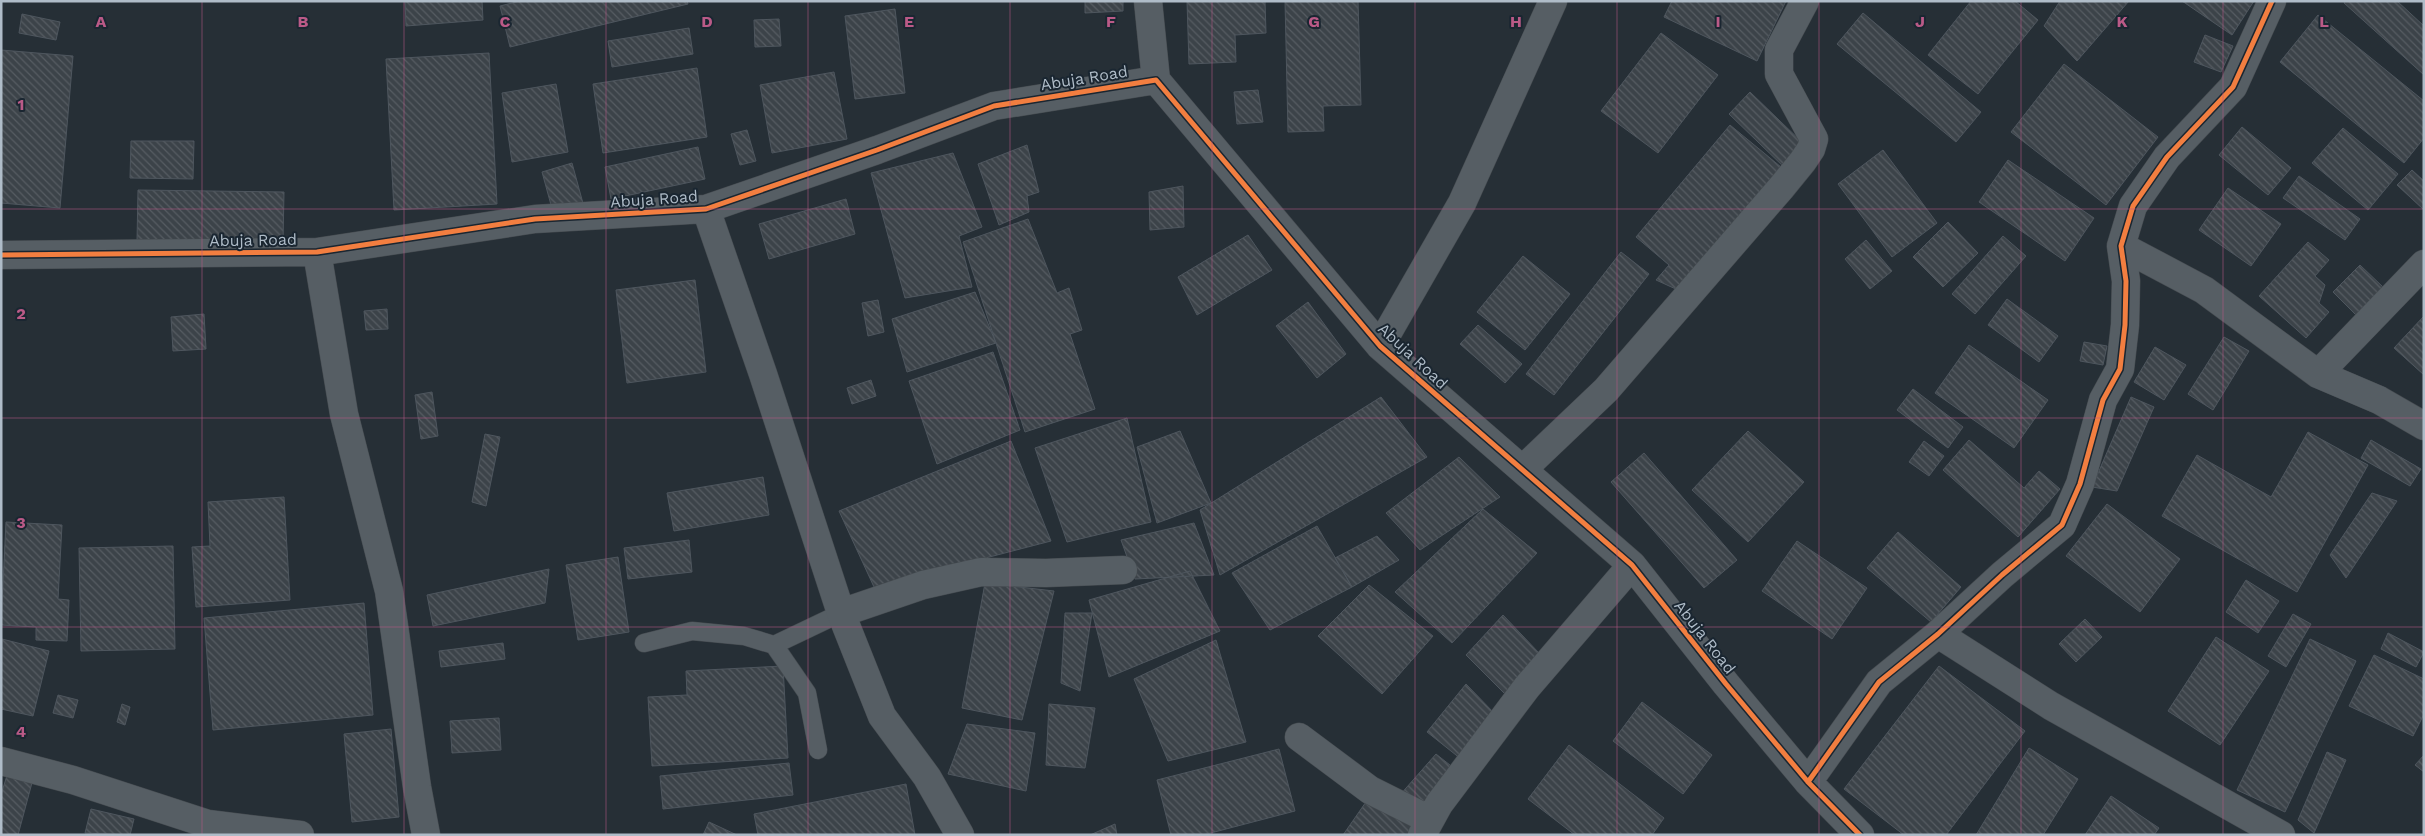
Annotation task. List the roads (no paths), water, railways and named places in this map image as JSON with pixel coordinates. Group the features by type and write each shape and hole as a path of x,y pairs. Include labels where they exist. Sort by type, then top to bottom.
{"street":[{"path":"1148,1 1156,80"},
{"path":"1380,346 1462,203 1553,1"},
{"path":"1524,469 1606,390 1781,188 1811,149 1814,139 1780,74 1779,50 1805,1"},
{"path":"1808,782 1880,682 1938,634 2002,574 2062,525 2080,484 2103,400 2120,369 2126,281 2121,246 2133,206 2168,157 2234,87 2272,1"},
{"name":"Abuja Road","path":"1,255 317,252 535,219 706,209 877,150 994,106 1156,80 1380,346 1524,469 1632,565 1726,684 1808,782 1860,835"},
{"path":"706,209 763,374 841,613 882,716 927,777 960,835"},
{"path":"2121,246 2204,290 2318,374 2379,400 2424,426"},
{"path":"317,252 344,414 389,591 417,787 426,835"},
{"path":"2318,374 2424,264"},
{"path":"1299,737 1370,790 1426,828 1439,804 1528,687 1632,565"},
{"path":"841,613 923,585 981,572 1046,573 1122,570"},
{"path":"1938,634 2050,706 2281,835"},
{"path":"1,761 73,780 208,824 300,835"}],"lane":[{"path":"774,645 841,613"},
{"path":"644,643 692,631 744,636 774,645 807,693 818,750"}]}
